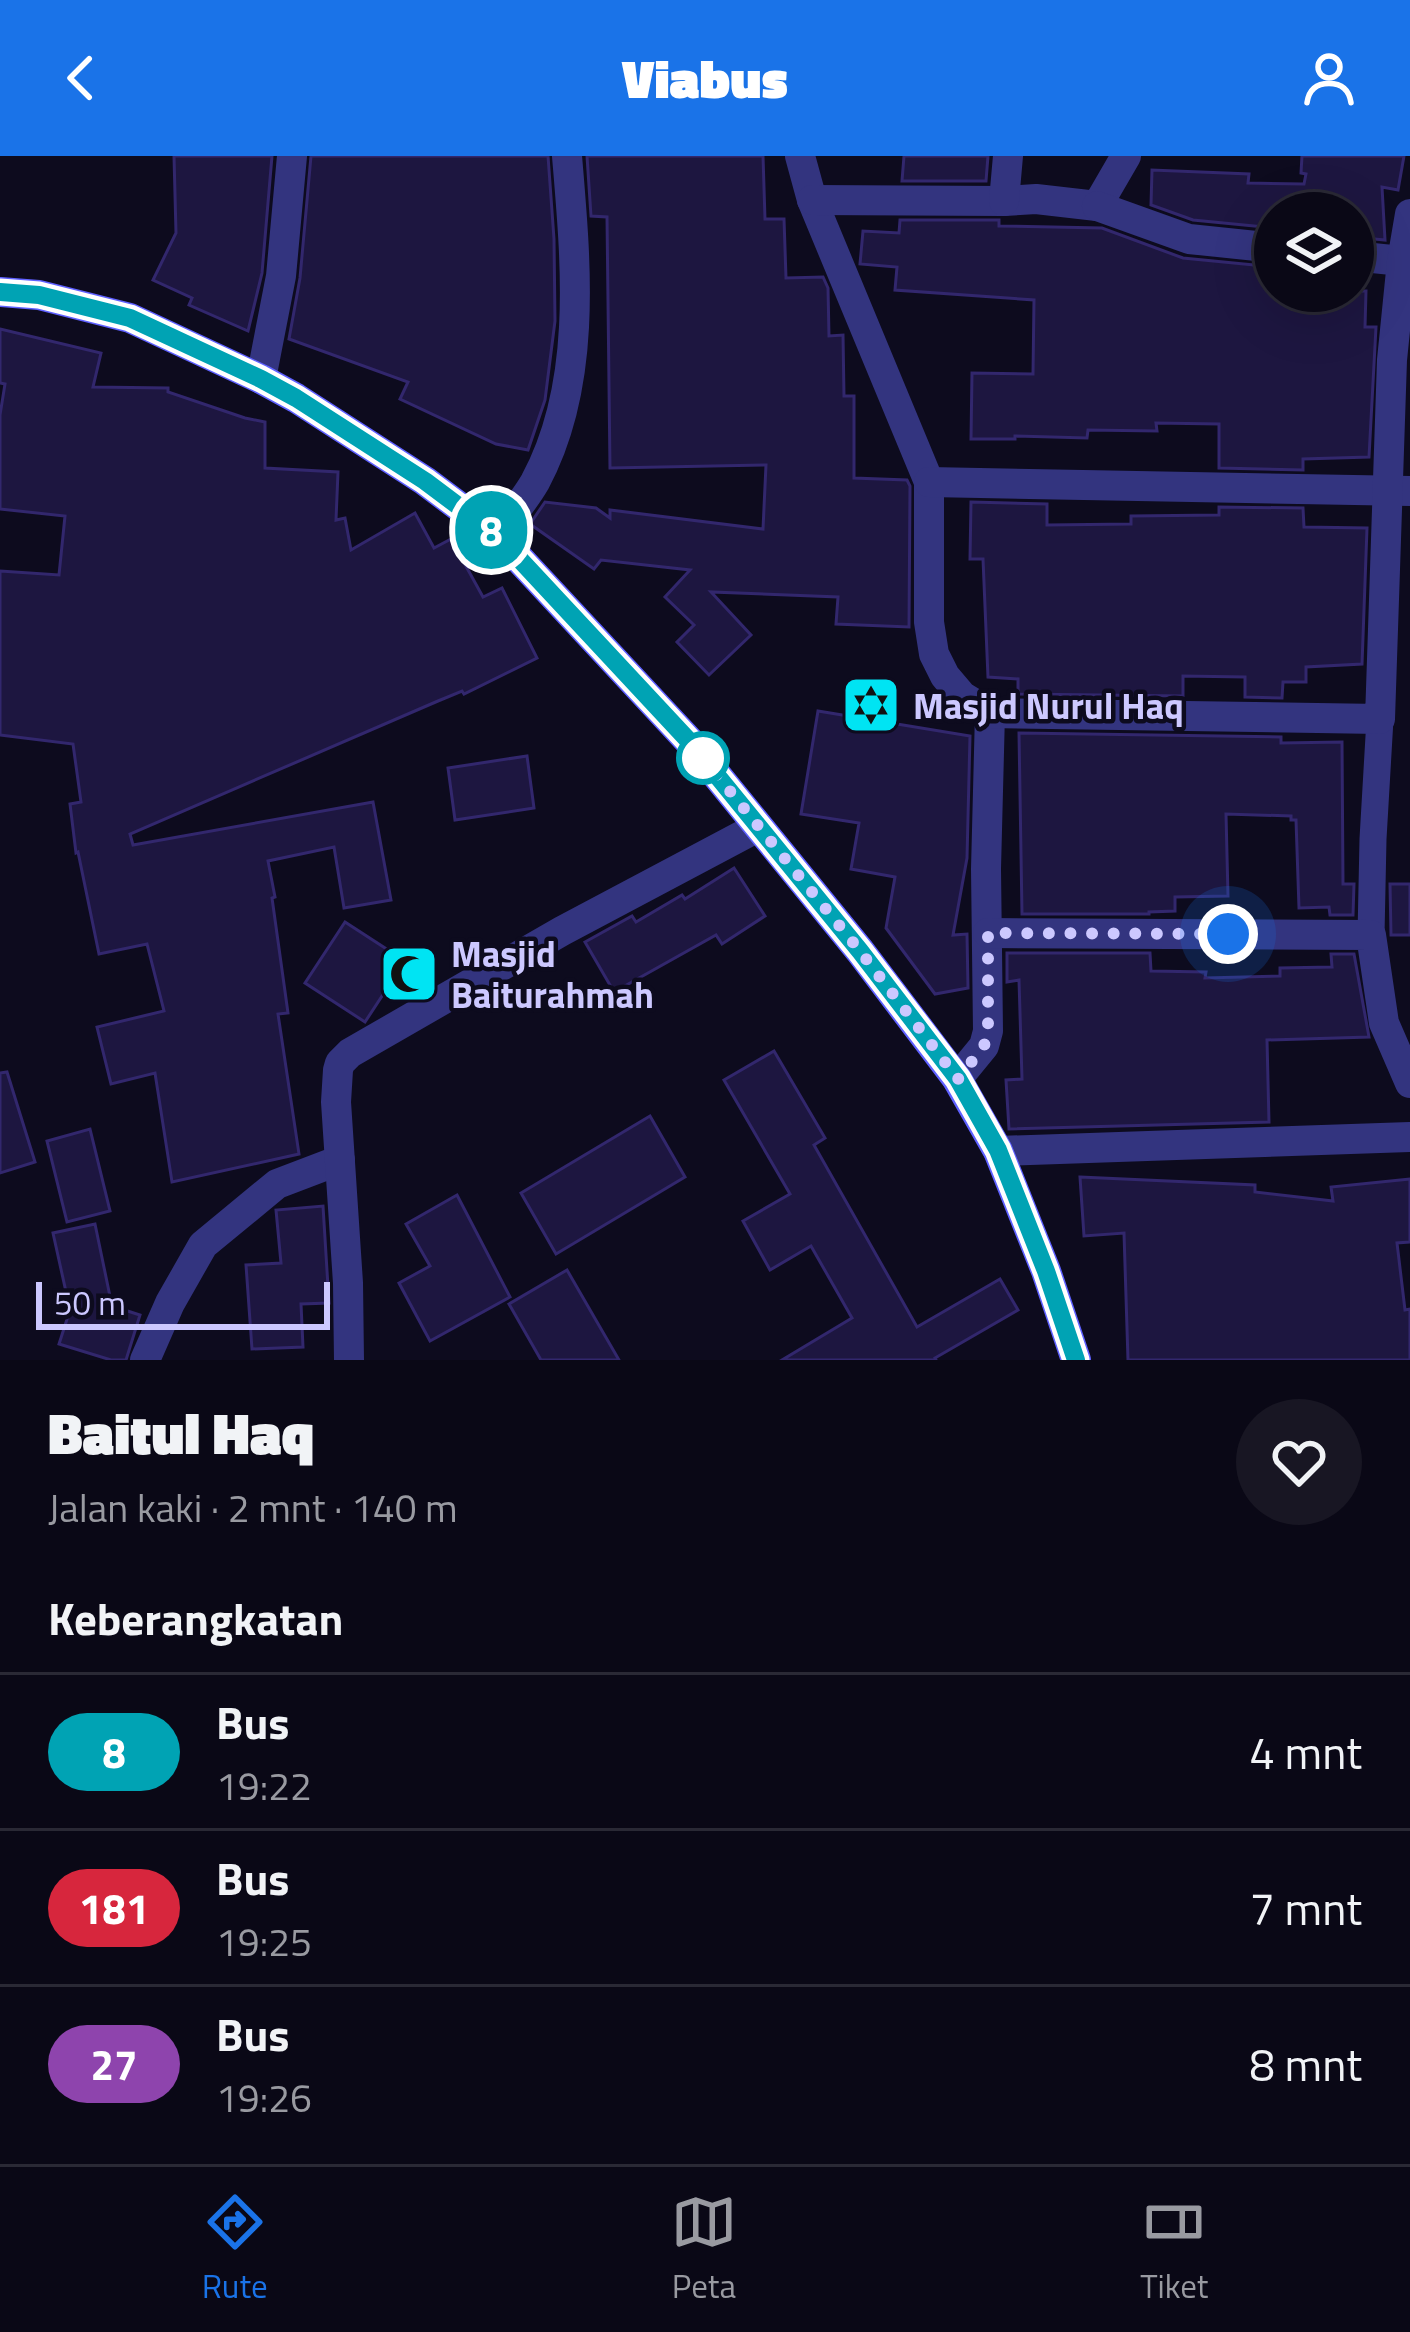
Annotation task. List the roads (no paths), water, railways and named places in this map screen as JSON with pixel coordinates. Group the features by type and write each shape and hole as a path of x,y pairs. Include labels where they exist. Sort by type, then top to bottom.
{"main road":[{"path":"0,292 39,295 130,318 261,379 425,481 497,535 688,740 958,1079 998,1150 1076,1360"}],"street":[{"path":"261,379 281,276 292,156"},
{"path":"497,535 534,484 559,427 569,383 574,292 567,156"},
{"path":"800,156 812,200 929,482 928,622 934,654 962,696 990,713 1379,719"},
{"path":"1004,201 1008,156"},
{"path":"1097,206 1126,156"},
{"path":"812,200 1036,199 1097,206 1189,239 1254,246"},
{"path":"1410,214 1392,360 1399,491 1379,719 1372,935 1384,1023 1410,1083"},
{"path":"1374,258 1402,261"},
{"path":"929,482 1399,491"},
{"path":"958,1079 984,1046 988,1031 990,713"},
{"path":"349,1360 336,1102 340,1063 562,931 758,827"},
{"path":"988,933 1372,935"},
{"path":"998,1150 1410,1137"},
{"path":"145,1360 203,1245 277,1184 340,1160"}],"place":[{"name":"Masjid Nurul Haq","path":"871,705"},
{"name":"Masjid Baiturahmah","path":"409,974"}]}
